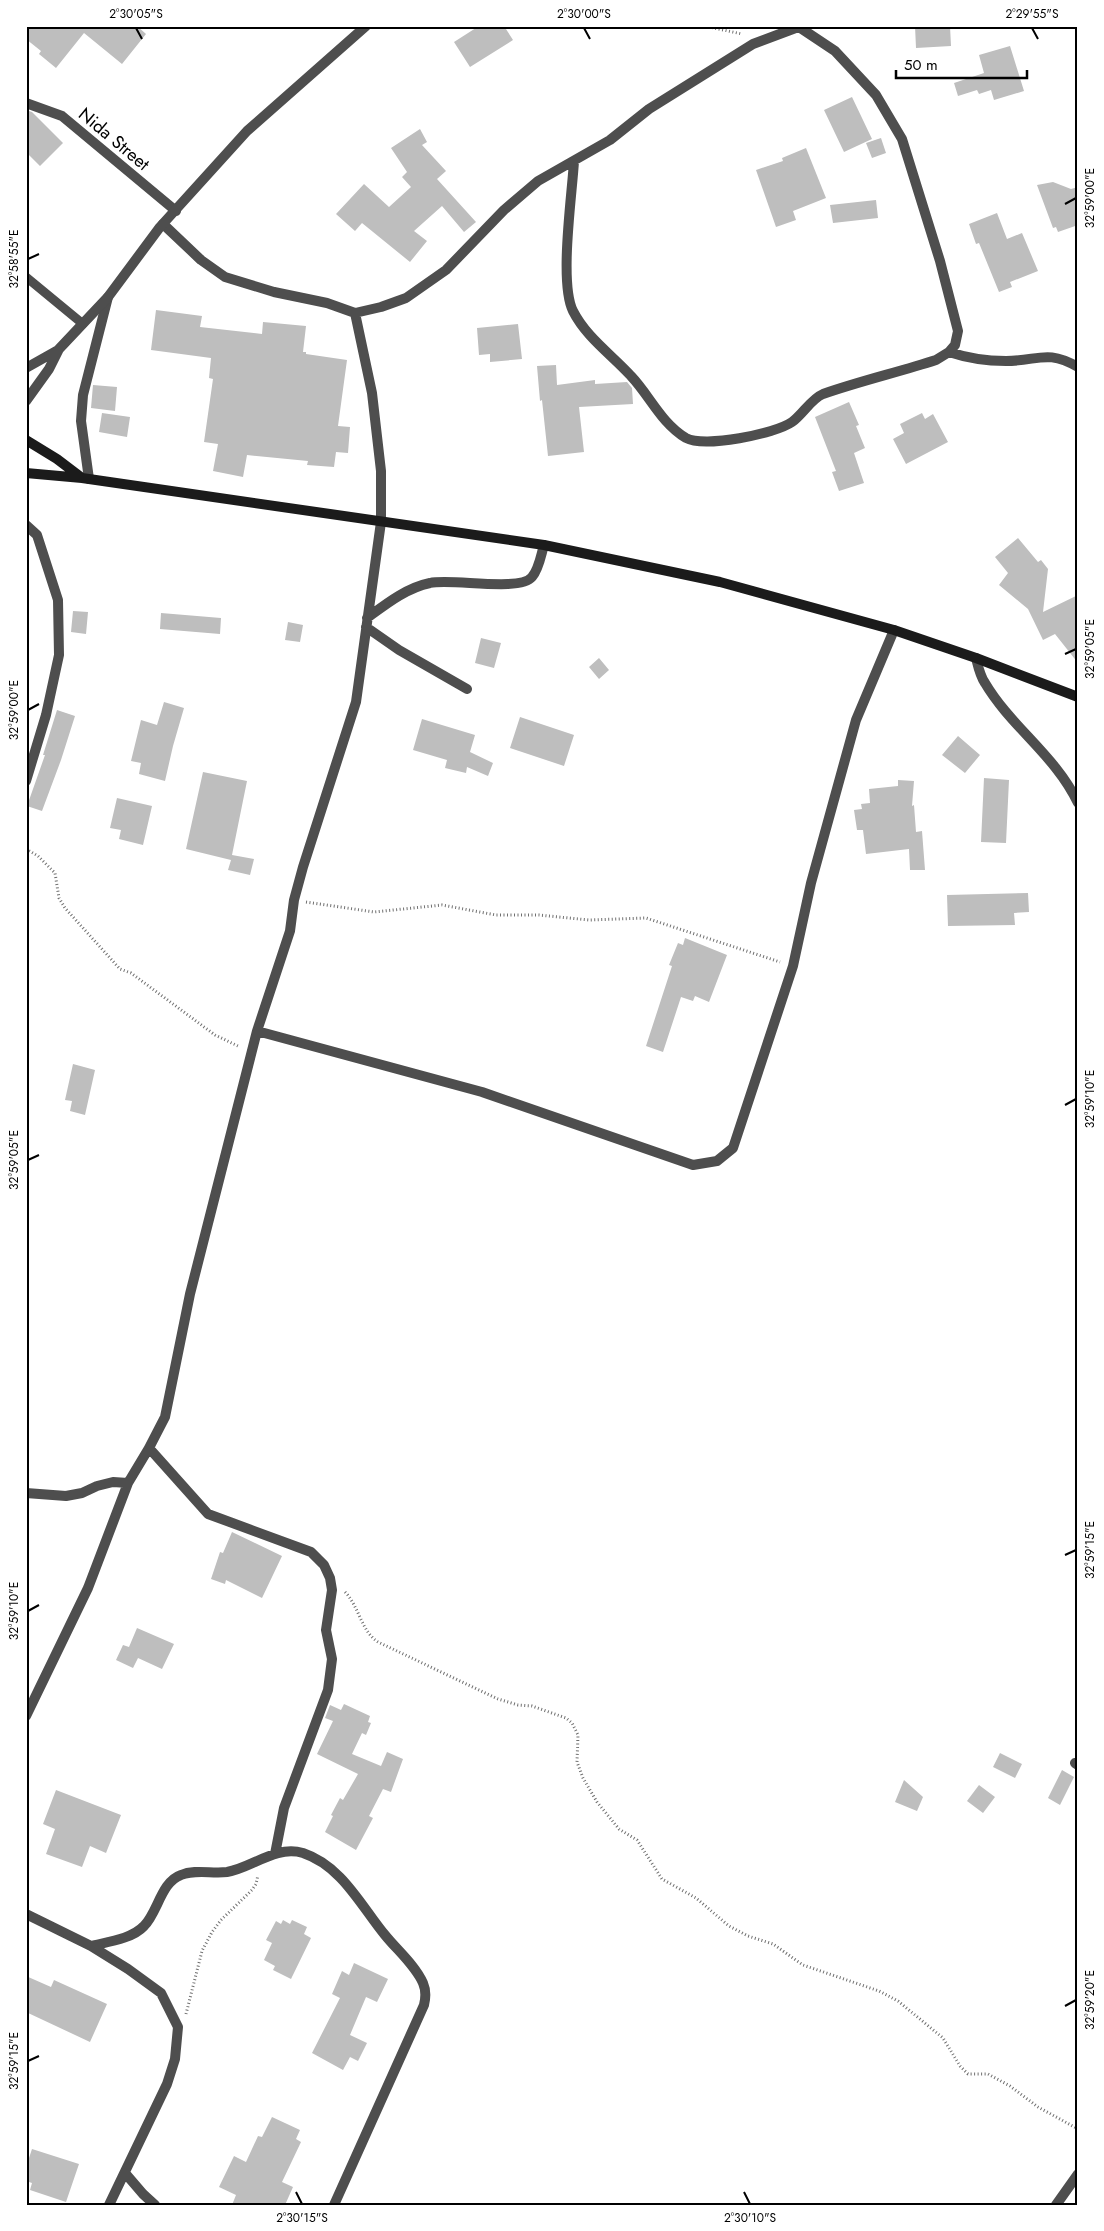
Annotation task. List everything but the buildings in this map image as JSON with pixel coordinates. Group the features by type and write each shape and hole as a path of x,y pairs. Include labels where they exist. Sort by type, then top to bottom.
{"main road":[{"path":"26,440 86,479"},
{"path":"26,473 86,479 544,546 720,582 894,630 976,658 1078,698"}],"street":[{"path":"26,401 49,369 59,350 108,297 163,224 247,131 366,26"},
{"path":"163,224 200,260 225,277 274,292 327,303 355,313 406,298 446,270 504,210 538,181 610,140 650,109 753,44 800,27 835,51 876,95 902,139 940,262 958,331 955,345 949,352 936,360 821,395 792,422 770,432 742,438 696,442 686,438 666,422 633,377 590,334 573,312 567,294 567,272 574,161"},
{"name":"Nida Street","path":"26,103 62,116 176,210"},
{"path":"86,479 81,421 82,395 108,297"},
{"path":"26,1716 88,1588 128,1483 149,1448 164,1417 190,1294 257,1031 290,931 294,900 303,867 356,702 366,623 372,596 380,522 381,471 372,393 355,313"},
{"path":"26,368 59,350"},
{"path":"949,352 968,357 1007,361 1056,357 1078,367"},
{"path":"26,525 37,535 58,600 59,656 46,715 26,781"},
{"path":"366,623 403,593 430,583 465,582 486,584 524,582 531,578 536,571 544,546"},
{"path":"366,623 399,650 467,689"},
{"path":"257,1031 482,1092 693,1165 718,1161 733,1148 793,966 811,883 856,720 894,630"},
{"path":"976,658 984,682 998,702 1064,778 1078,803"},
{"path":"149,1448 208,1514 311,1552 324,1565 330,1578 332,1590 326,1630 332,1659 328,1690 284,1808 275,1854"},
{"path":"26,1494 66,1496 82,1493 97,1486 113,1482 128,1483"},
{"path":"91,1946 116,1940 144,1926 169,1884 180,1875 188,1873 229,1872 262,1857 275,1854 302,1853 317,1860 350,1887 381,1930 423,1982 426,1995 424,2005 334,2205"},
{"path":"26,1914 91,1946 128,1969 161,1993 178,2027 175,2059 167,2084 109,2205"},
{"path":"125,2173 155,2205"},
{"path":"1056,2205 1078,2174"}],"lane":[{"path":"26,277 83,324"}],"path":[{"path":"705,26 746,34"},
{"path":"26,849 38,856 55,873 59,898 65,908 120,969 131,974 215,1035 228,1040 251,1054"},
{"path":"294,900 374,912 442,905 496,915 539,915 589,920 646,918 793,966"},
{"path":"330,1578 354,1602 371,1636 378,1642 498,1699 562,1715 572,1723 578,1734 577,1762 583,1778 597,1802 619,1830 637,1840 662,1879 696,1898 729,1926 748,1936 773,1944 811,1968 871,1988 898,2001 943,2038 960,2066 968,2074 988,2074 1078,2129"},
{"path":"178,2027 190,2000 202,1951 220,1920 256,1884 262,1857"}]}
